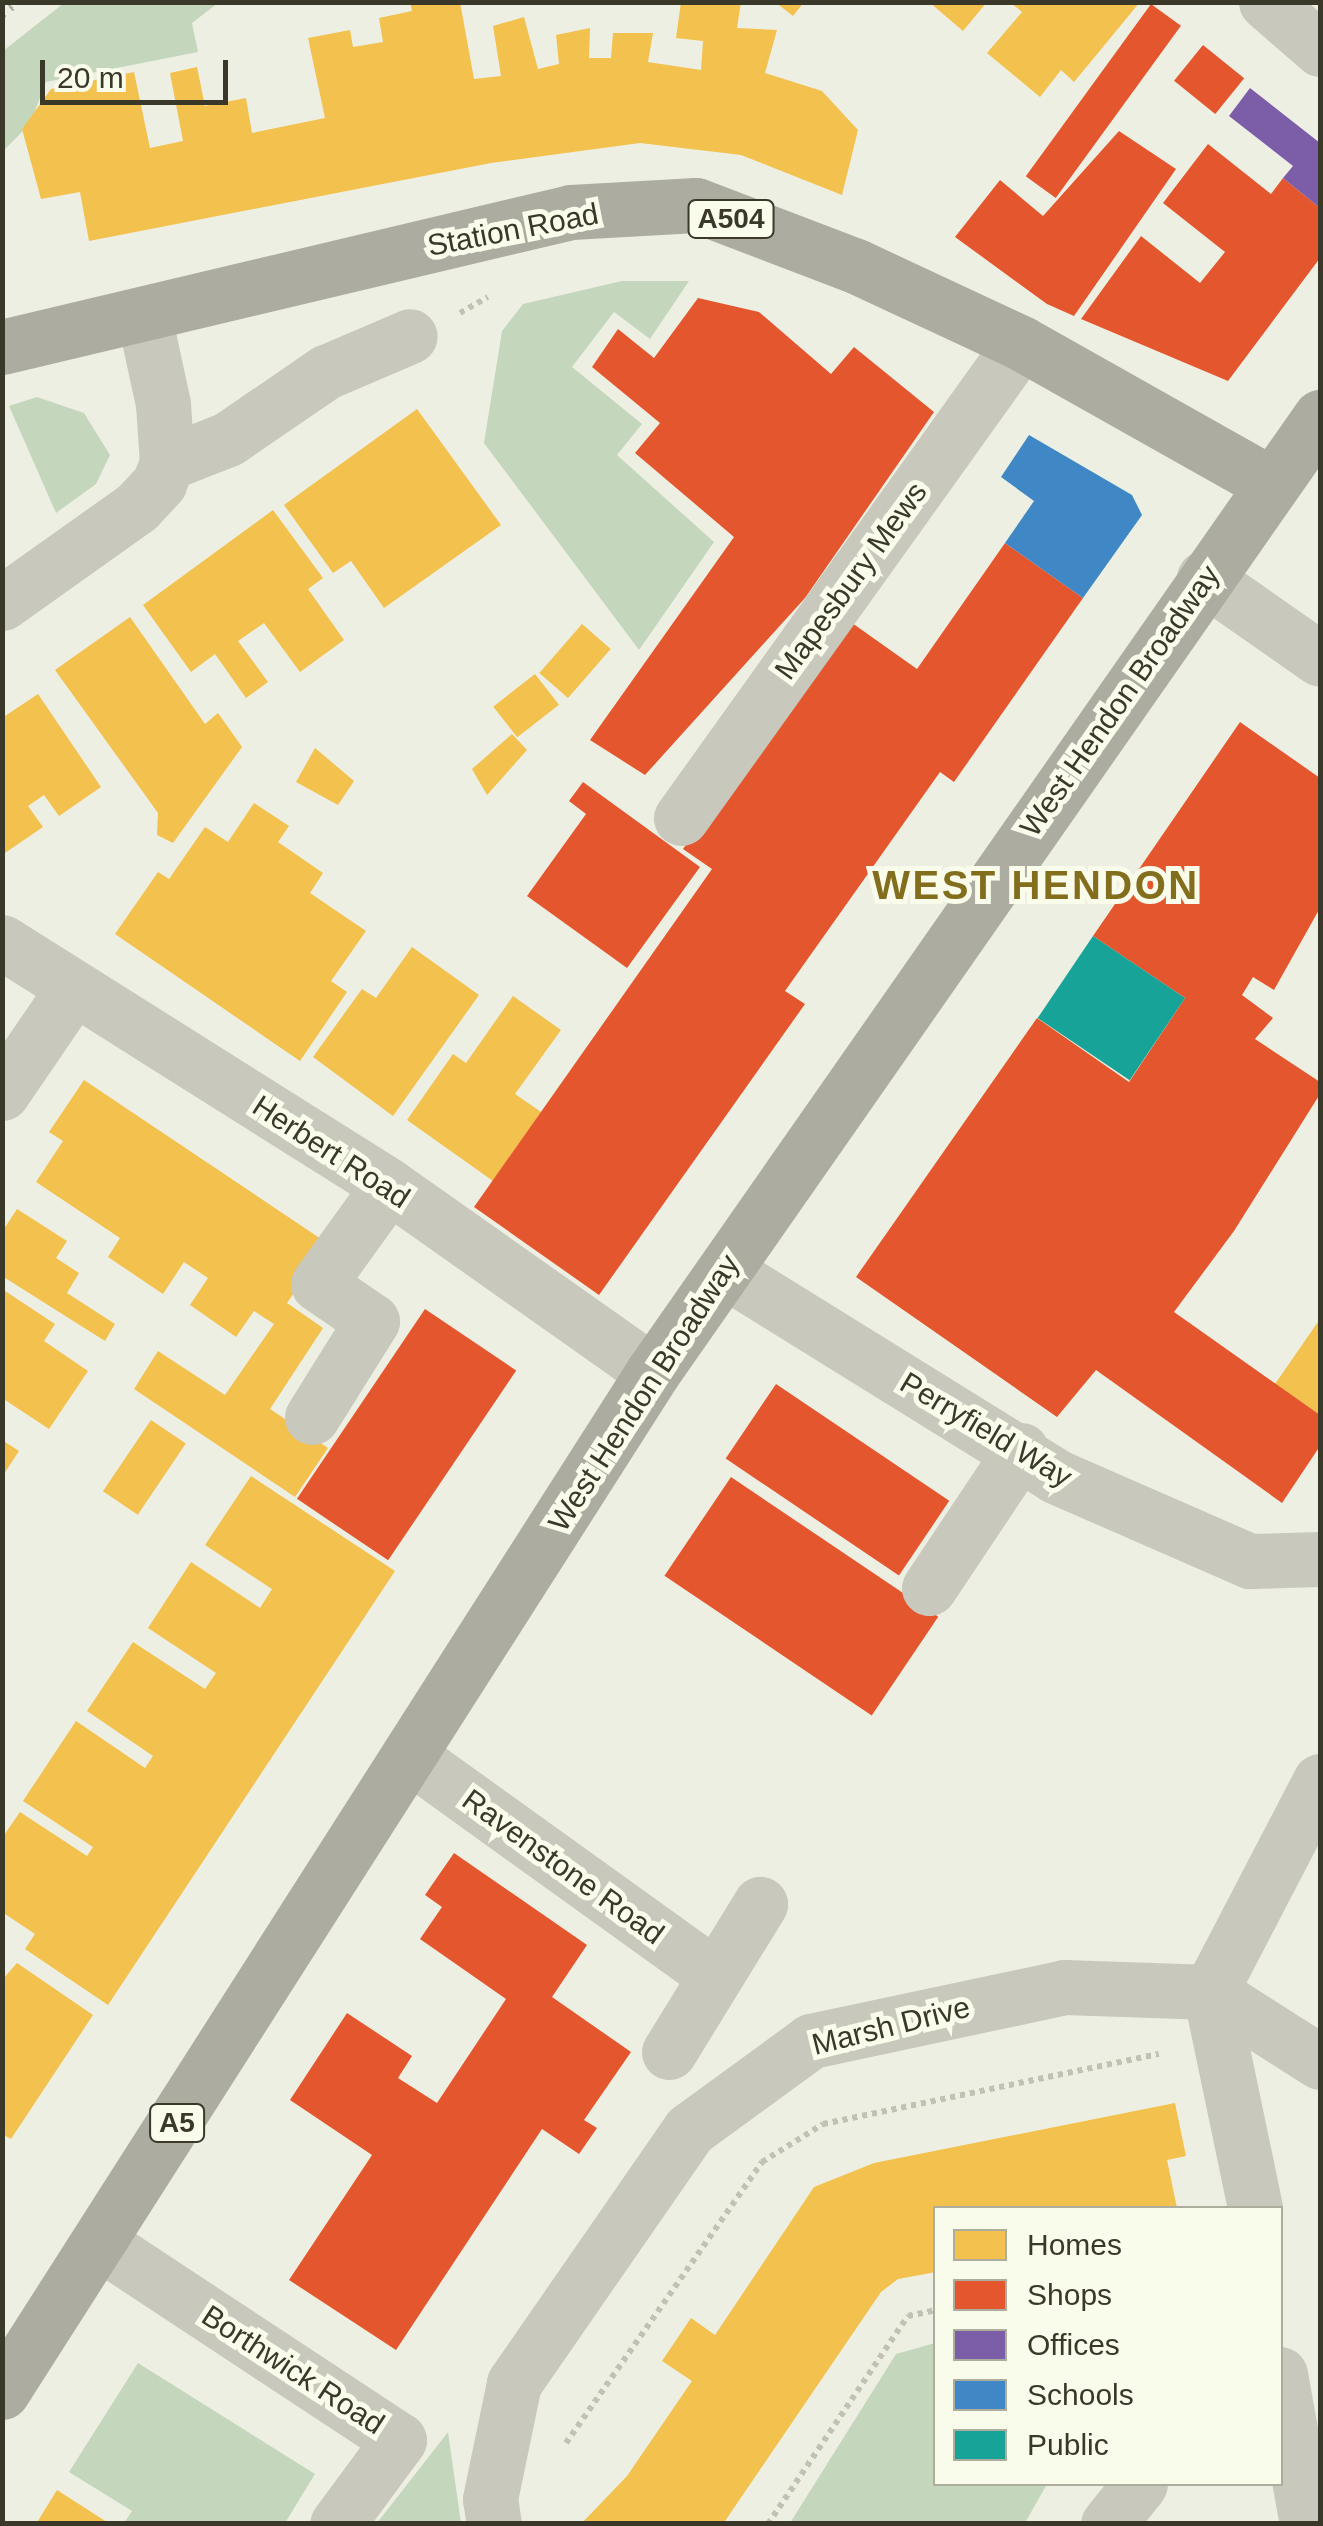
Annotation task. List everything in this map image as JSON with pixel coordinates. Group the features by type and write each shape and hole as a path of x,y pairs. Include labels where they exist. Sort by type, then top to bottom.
{"main road":[{"name":"Station Road","path":"2,347 571,212 696,205 856,266 1021,344 1270,484"},
{"name":"West Hendon Broadway","path":"2,2392 411,1757 653,1372 1320,417"}],"street":[{"path":"1266,2 1320,49"},
{"path":"144,316 164,404 167,463"},
{"path":"2,604 137,507 167,463 228,439 326,372 410,336"},
{"name":"Mapesbury Mews","path":"681,818 1021,344"},
{"path":"1204,578 1320,659"},
{"name":"Herbert Road","path":"2,942 389,1186 653,1372"},
{"path":"2,1093 73,989"},
{"path":"312,1417 372,1321 318,1284 389,1186"},
{"name":"Perryfield Way","path":"725,1272 1021,1450 1055,1476 1250,1561 1320,1559"},
{"path":"929,1588 1021,1450"},
{"name":"Ravenstone Road","path":"411,1757 716,1976"},
{"path":"1255,2206 1217,2016 1320,1781"},
{"path":"669,2052 760,1904"},
{"name":"Marsh Drive","path":"492,2511 514,2384 689,2130 811,2040 1064,1987 1217,2016"},
{"path":"1217,2016 1320,2062"},
{"name":"Borthwick Road","path":"100,2243 399,2440 337,2524"},
{"path":"1285,2435 1306,2524"},
{"path":"1108,2524 1138,2486"}],"path":[{"path":"492,2511 554,2460 762,2162 823,2124 1217,2016"},
{"path":"768,2524 908,2316 933,2311"}],"green space":[{"path":"64,3 218,3 192,23 198,52 46,82 30,124 3,151 3,51"},
{"path":"622,281 689,281 650,339 614,312 572,367 642,424 617,455 714,542 639,650 484,443 502,331 523,304"},
{"path":"37,397 84,413 110,455 96,484 56,513 9,406"},
{"path":"933,2344 933,2486 1046,2486 1025,2523 790,2523 896,2354"},
{"path":"138,2363 315,2474 285,2523 124,2523 132,2511 69,2472"},
{"path":"448,2432 461,2523 377,2523"}],"building: Homes":[{"path":"410,2 460,2 474,79 501,76 493,26 524,17 538,69 559,64 556,35 590,28 589,58 611,58 613,33 653,33 648,62 701,70 703,41 676,38 681,2 741,2 737,28 777,30 765,73 822,91 858,130 842,195 741,155 640,143 491,163 89,241 80,192 41,199 22,129 51,89 134,72 150,148 183,141 170,73 197,67 205,106 246,98 252,133 325,118 308,38 350,30 353,47 383,42 379,18 412,11"},
{"path":"775,2 804,2 793,16"},
{"path":"929,2 987,2 963,31"},
{"path":"1010,2 1140,2 1074,82 1061,70 1040,97 987,53 1022,12"},
{"path":"417,409 501,525 384,608 351,561 333,573 284,505"},
{"path":"273,510 323,578 308,589 344,640 300,672 264,623 238,641 268,682 246,698 215,654 191,672 143,605"},
{"path":"130,617 205,724 218,713 242,747 173,843 157,835 158,813 55,670"},
{"path":"582,624 611,649 568,698 539,673"},
{"path":"535,674 559,705 517,737 493,707"},
{"path":"38,694 101,787 59,816 44,795 28,806 43,827 2,855 2,718"},
{"path":"512,734 527,750 487,795 472,769"},
{"path":"315,748 354,781 338,805 296,782"},
{"path":"254,803 289,826 278,842 323,873 310,893 366,931 331,981 347,992 300,1061 115,934 158,872 169,879 205,827 228,842"},
{"path":"412,947 479,995 393,1116 313,1057 362,989 376,998"},
{"path":"513,996 561,1030 515,1094 541,1112 493,1181 407,1120 453,1054 466,1063"},
{"path":"84,1080 327,1243 287,1303 323,1328 270,1409 328,1448 295,1497 134,1389 158,1351 225,1395 274,1324 254,1311 236,1337 190,1305 208,1278 184,1262 163,1294 108,1257 120,1238 36,1182 63,1141 49,1132"},
{"path":"17,1209 67,1241 56,1258 79,1273 67,1293 115,1324 105,1341 2,1276 2,1232"},
{"path":"2,1289 55,1324 44,1341 88,1371 49,1429 2,1398"},
{"path":"1320,1319 1320,1415 1275,1384"},
{"path":"151,1420 186,1443 138,1515 103,1491"},
{"path":"2,1440 19,1451 2,1477"},
{"path":"251,1476 395,1571 108,2005 25,1949 35,1934 2,1912 2,1838 20,1812 87,1856 93,1847 23,1801 76,1721 145,1768 153,1756 87,1711 133,1642 205,1689 216,1673 148,1628 191,1562 260,1608 272,1589 205,1545"},
{"path":"17,1963 93,2015 11,2139 2,2134 2,1980"},
{"path":"1175,2103 1186,2156 1167,2160 1177,2206 933,2206 933,2273 898,2279 881,2292 723,2524 581,2524 627,2476 692,2381 662,2361 691,2318 715,2335 814,2187 874,2163"},
{"path":"57,2490 110,2524 36,2524"}],"building: Shops":[{"path":"1151,4 1181,26 1056,198 1026,176"},
{"path":"1203,45 1244,78 1215,114 1174,81"},
{"path":"1119,131 1176,169 1074,316 1047,304 955,237 1000,180 1043,216"},
{"path":"1208,144 1271,194 1283,178 1320,208 1320,258 1228,381 1081,319 1141,236 1200,283 1225,252 1163,203"},
{"path":"698,298 759,312 831,374 854,347 934,412 805,598 645,775 590,740 734,537 635,453 660,423 592,367 618,329 654,358"},
{"path":"1005,543 1083,598 954,782 940,772 785,991 805,1004 599,1295 474,1207 712,869 683,849 845,618 917,669"},
{"path":"1240,722 1320,778 1320,908 1274,990 1253,977 1242,995 1273,1018 1255,1039 1320,1082 1320,1094 1234,1231 1174,1312 1320,1415 1320,1446 1282,1503 1096,1370 1057,1417 856,1277 1037,1018 1129,1082 1185,998 1093,936"},
{"path":"583,782 700,867 627,968 527,896 586,814 569,801"},
{"path":"425,1309 516,1371 388,1560 297,1499"},
{"path":"776,1384 949,1501 899,1575 726,1459"},
{"path":"731,1477 938,1617 872,1715 664,1576"},
{"path":"454,1853 587,1945 552,1997 631,2052 584,2120 597,2128 579,2154 542,2129 396,2350 289,2280 372,2155 290,2100 347,2013 412,2056 398,2078 437,2103 506,1999 420,1939 442,1907 425,1895"}],"building: Offices":[{"path":"1250,88 1320,143 1320,208 1283,178 1293,166 1229,116"}],"building: Schools":[{"path":"1029,435 1132,495 1142,515 1083,598 1005,543 1034,501 1001,477"}],"building: Public":[{"path":"1093,936 1185,998 1130,1080 1038,1018"}],"railway":[{"path":"2,15 18,2"}],"district":[{"name":"WEST HENDON","path":"1036,885"}]}
